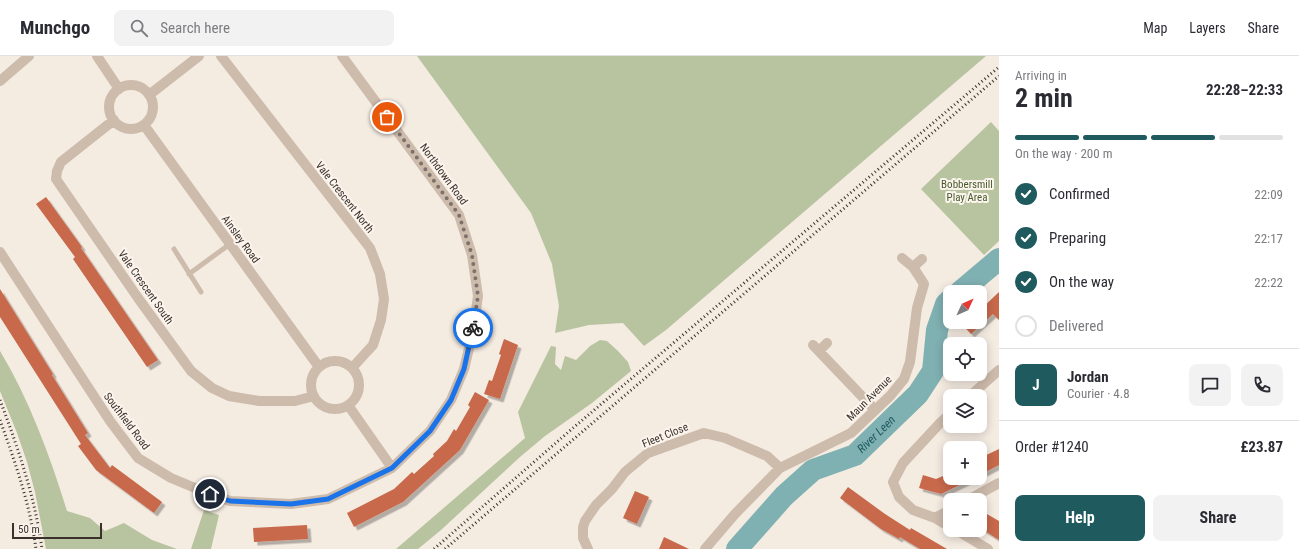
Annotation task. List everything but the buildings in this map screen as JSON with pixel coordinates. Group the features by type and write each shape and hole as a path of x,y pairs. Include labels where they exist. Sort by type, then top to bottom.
{"street":[{"path":"0,81 29,56"},
{"path":"98,56 119,89"},
{"path":"149,95 199,56"},
{"name":"Vale Crescent North","path":"220,56 370,248 380,274 384,299 381,320 373,345 352,368"},
{"name":"Northdown Road","path":"342,56 459,215 472,255 478,296 473,332 464,369 451,400 430,431 392,468"},
{"path":"125,86 139,86 149,95 153,102 153,111 150,118 144,124 137,128 128,128 120,126 114,120 111,114 111,100 119,89 125,86"},
{"name":"Vale Crescent South","path":"114,120 61,162 56,171 56,179 191,371 212,388 229,396 259,401 295,401 314,396"},
{"name":"Ainsley Road","path":"144,124 319,367"},
{"name":"Southfield Road","path":"0,252 110,421 138,458 171,478 230,501 291,504 328,499 392,468"},
{"name":"Maun Avenue","path":"705,549 735,514 780,468 851,433 890,396 904,379 910,362 914,320 924,284 913,267 902,258"},
{"path":"913,267 922,259"},
{"path":"827,343 816,348 875,410"},
{"path":"335,361 342,362 352,368 357,375 359,383 355,399 348,405 340,408 330,408 323,405 314,396 311,388 315,371 319,367 327,362 335,361"},
{"path":"978,389 999,370"},
{"path":"348,405 392,468"},
{"path":"943,420 903,463 893,482 899,497 913,510 935,518 943,523"},
{"name":"Fleet Close","path":"588,549 583,538 584,521 625,472 648,453 704,433 725,438 767,456 780,468"},
{"path":"981,493 999,483"},
{"path":"935,518 943,514"},
{"path":"968,537 988,549"}],"lane":[{"path":"189,274 230,244"},
{"path":"174,249 201,292"}],"green space":[{"path":"417,56 986,56 666,330 644,346 623,323 589,325 555,333 559,306 552,264 531,213"},
{"name":"Bobbersmill Play Area","path":"991,122 999,131 999,241 984,255 921,189"},
{"path":"600,340 607,341 618,351 628,362 631,371 592,403 545,436 418,549 396,549 525,438 518,412 551,346 556,347 555,364 561,370 565,356 576,360 590,346"},
{"path":"0,351 30,409 54,470 67,511 90,518 105,531 124,523 152,540 177,549 46,549 35,492 27,462 0,391"},
{"path":"204,510 219,515 211,549 191,549"}],"waterway":[{"name":"River Leen","path":"968,285 999,259"},
{"name":"River Leen","path":"737,549 784,496 813,470 855,455 918,394 933,371 937,330 943,313"}],"railway":[{"path":"434,549 573,428 999,67"},
{"path":"445,549 999,76"},
{"path":"0,400 25,473 35,511 42,549"},
{"path":"0,420 26,499 36,549"}],"way so far":[{"path":"387,117 459,215 472,255 478,296 473,328"}],"route":[{"path":"210,494 230,501 291,504 328,499 392,468 430,431 451,400 464,369 473,328"}]}
